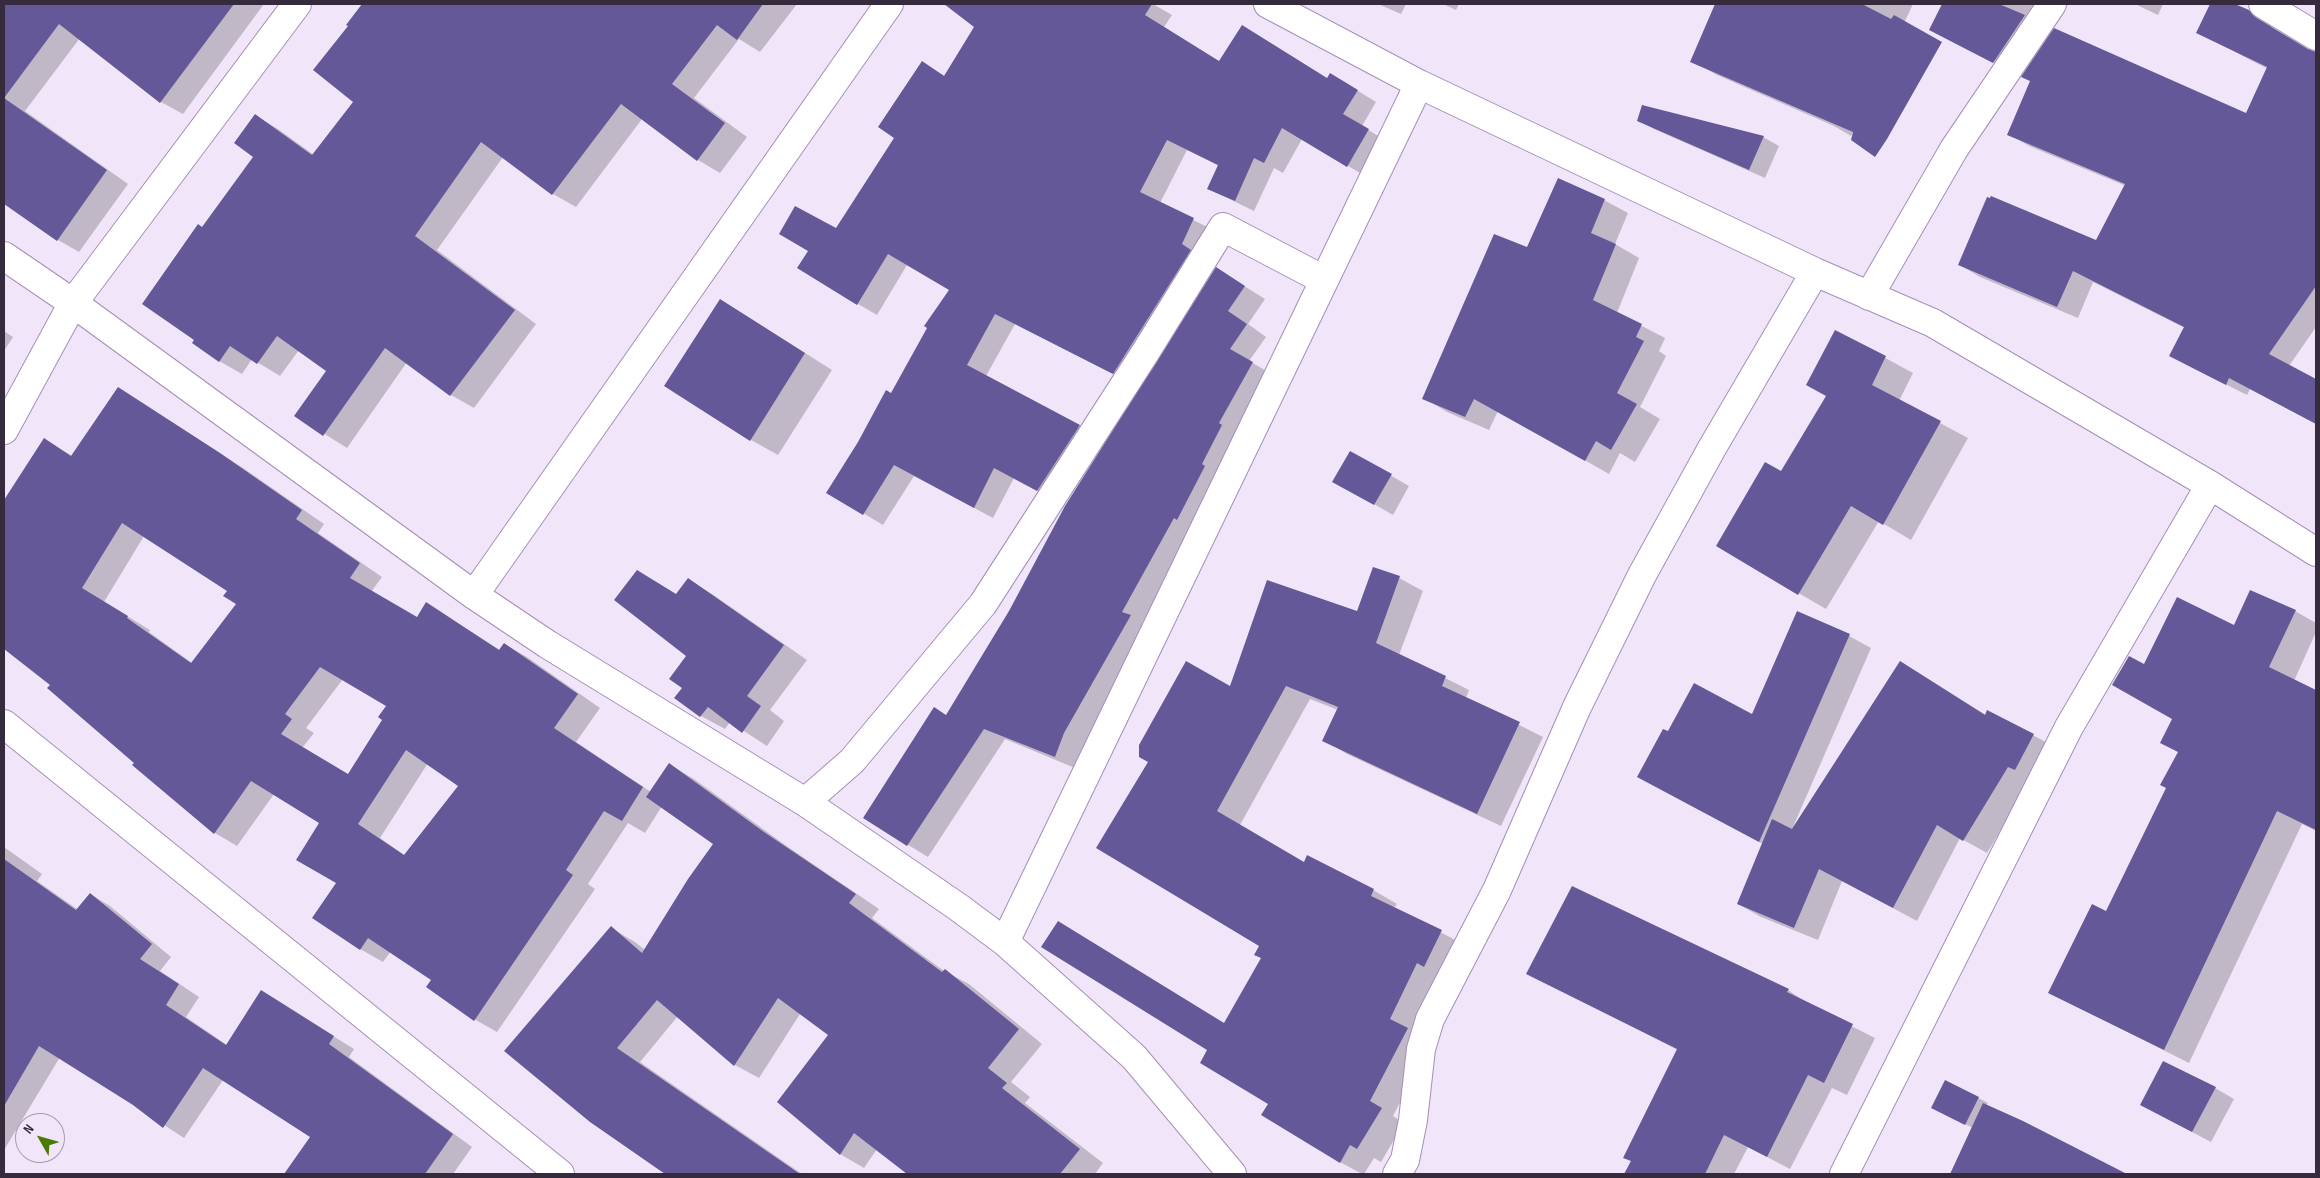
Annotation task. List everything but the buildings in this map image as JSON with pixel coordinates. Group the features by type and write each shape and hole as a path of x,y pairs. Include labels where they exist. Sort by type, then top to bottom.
{"street":[{"path":"4,430 73,303 297,4"},
{"path":"474,595 889,4"},
{"path":"1268,4 1419,84 1815,272 1933,323 2210,485 2316,552"},
{"path":"1869,296 1954,149 2052,4"},
{"path":"2263,4 2316,36"},
{"path":"1005,942 1419,84"},
{"path":"805,802 852,761 983,604 1145,354 1222,227 1324,280"},
{"path":"4,256 73,303 474,595 547,644 805,802 958,907 1005,942 1134,1057 1232,1174"},
{"path":"1398,1174 1404,1160 1413,1120 1421,1049 1430,1019 1497,890 1577,706 1642,575 1712,448 1815,272"},
{"path":"1844,1174 2069,727 2210,485"},
{"path":"4,724 560,1174"}]}
